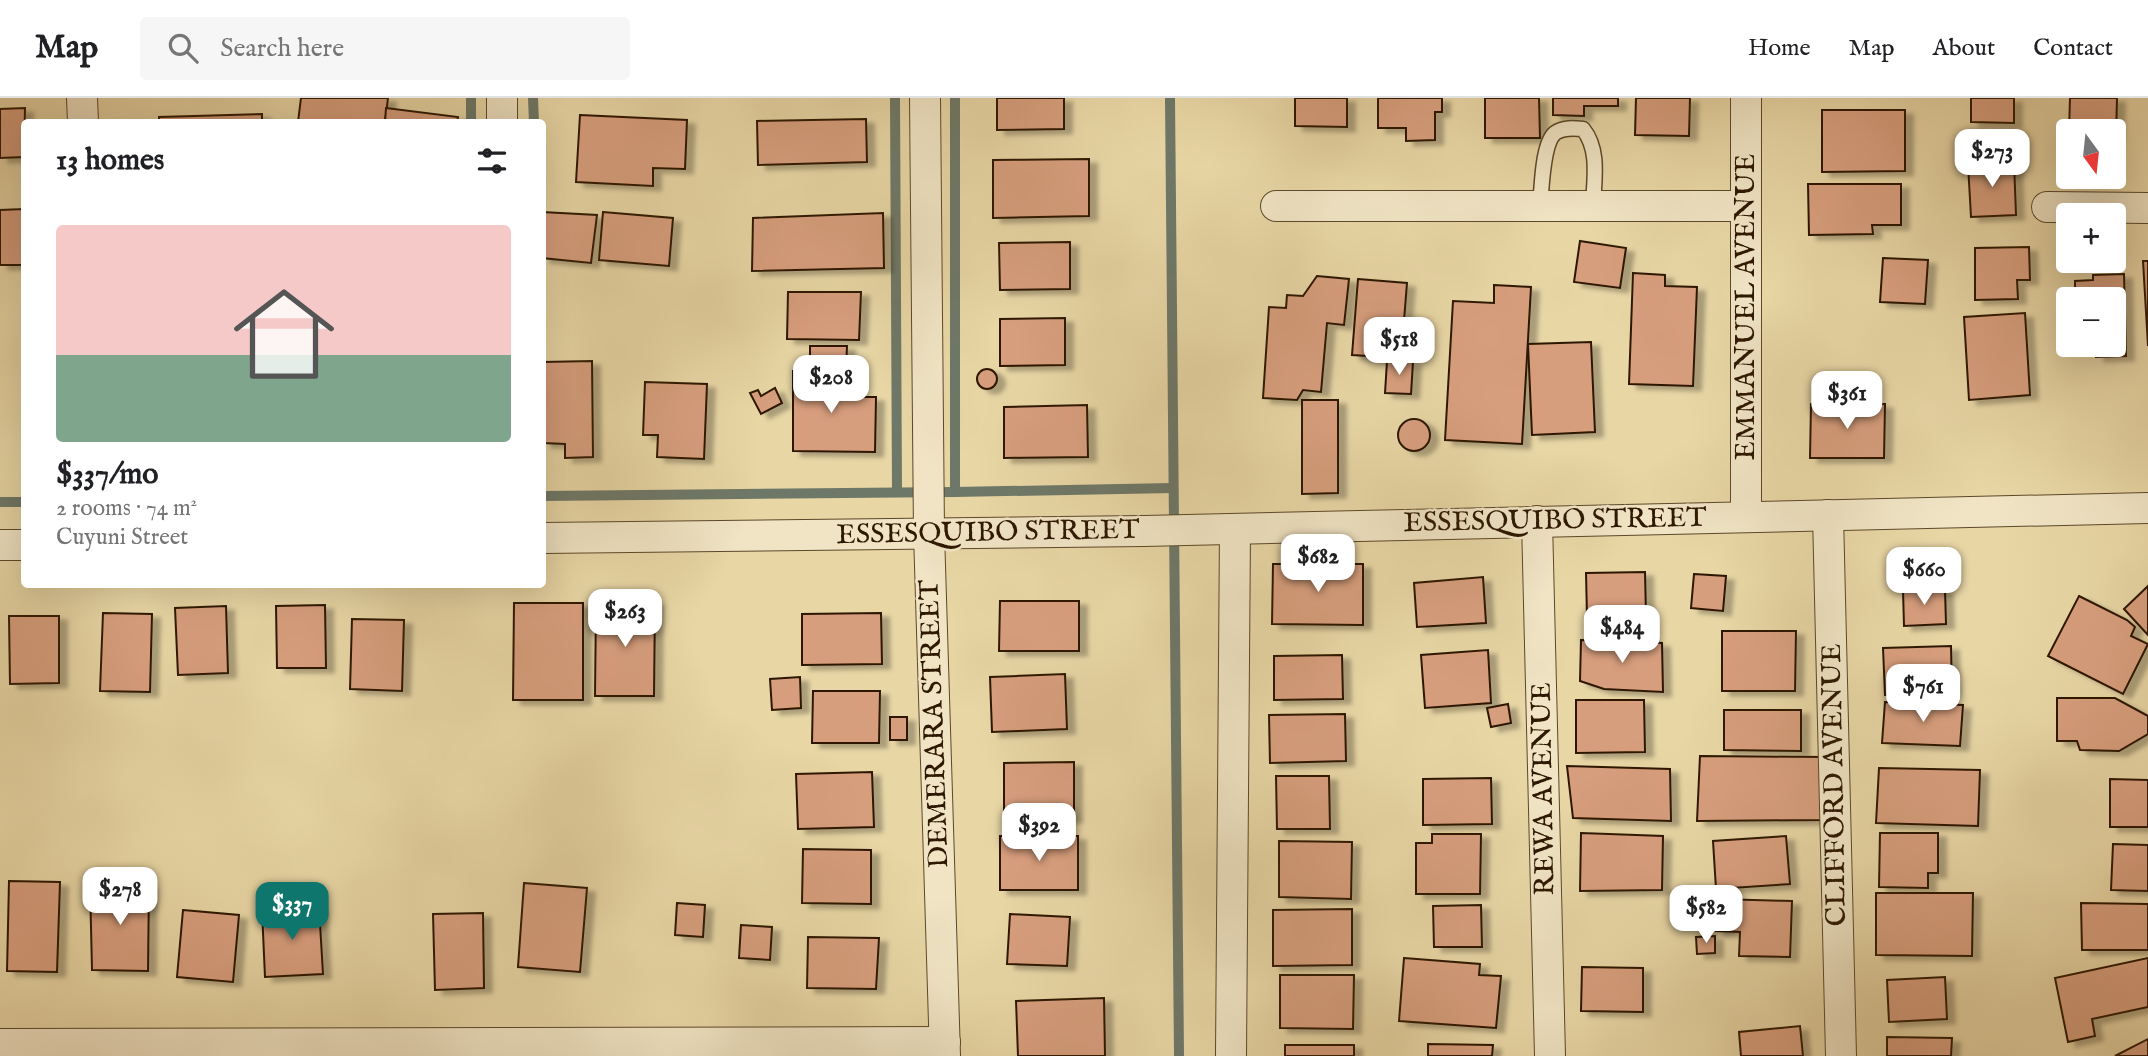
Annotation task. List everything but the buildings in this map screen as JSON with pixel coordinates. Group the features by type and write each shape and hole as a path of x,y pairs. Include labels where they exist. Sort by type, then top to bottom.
{"street":[{"path":"82,98 83,119"},
{"path":"502,98 502,119"},
{"name":"DEMERARA STREET","path":"925,98 929,533 945,1049"},
{"name":"EMMANUEL AVENUE","path":"1746,98 1746,517"},
{"path":"1276,206 1746,206"},
{"path":"2047,207 2148,208"},
{"name":"ESSESQUIBO STREET","path":"546,538 1144,531 2148,508"},
{"name":"CLIFFORD AVENUE","path":"1828,515 1841,1056"},
{"name":"REWA AVENUE","path":"1537,521 1550,1056"},
{"path":"1221,529 1231,1056"},
{"path":"0,545 21,545"},
{"path":"0,1044 945,1049"}],"lane":[{"path":"1540,205 1548,144 1555,133 1569,127 1583,129 1591,139 1594,153 1593,206"}],"waterway":[{"path":"471,98 471,119"},
{"path":"533,98 534,119"},
{"path":"895,98 897,491"},
{"path":"955,98 955,492 1173,488"},
{"path":"1170,98 1179,1056"},
{"path":"546,496 955,492"},
{"path":"0,502 21,502"}]}
